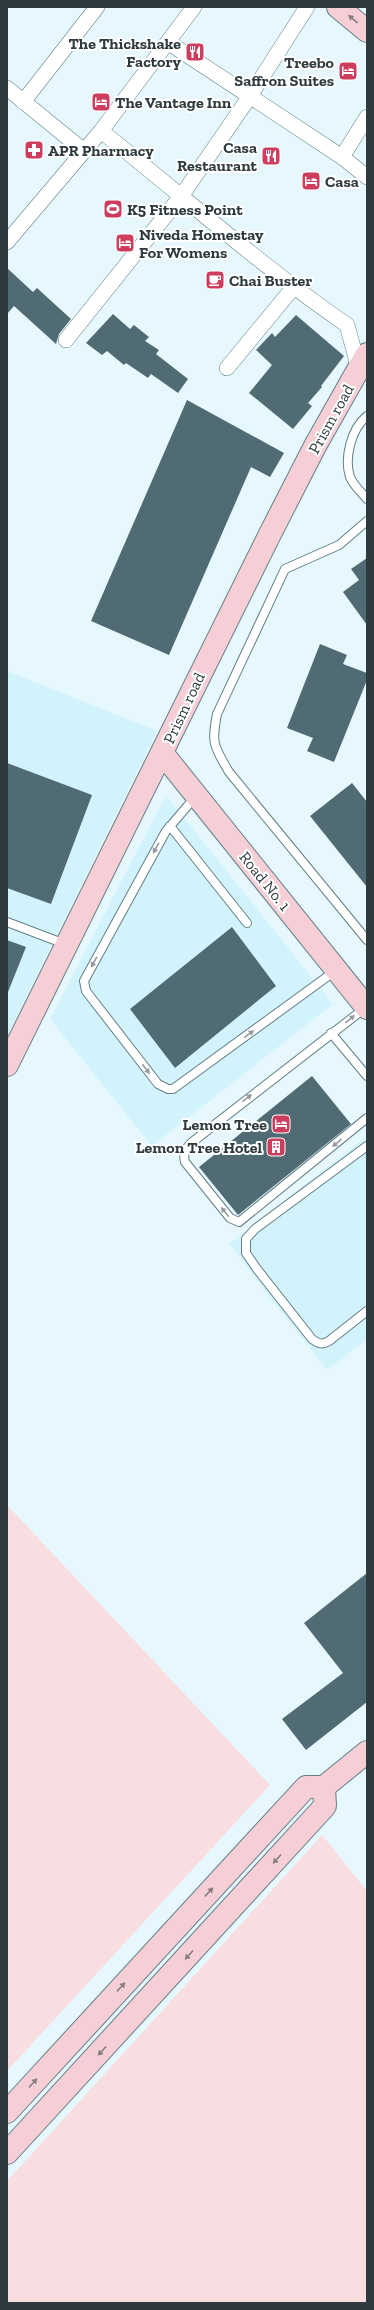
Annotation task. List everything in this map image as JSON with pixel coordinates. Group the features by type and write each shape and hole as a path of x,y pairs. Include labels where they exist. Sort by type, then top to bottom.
{"street":[{"path":"23,102 97,7"},
{"path":"7,242 101,131 169,43 194,7"},
{"path":"66,340 182,195 250,96 307,7"},
{"path":"338,7 367,31"},
{"path":"169,43 342,156 367,177"},
{"path":"7,88 84,151"},
{"path":"342,156 367,117"},
{"path":"101,131 182,195 293,288 347,325 363,362"},
{"path":"227,368 293,288"},
{"name":"Prism road","path":"7,1065 66,944 163,754 270,534 315,446 363,362"},
{"name":"Road No. 1","path":"163,754 366,1007"},
{"path":"7,2112 306,1787 324,1787 367,1752"},
{"path":"7,2153 325,1806 324,1787"}],"lane":[{"path":"367,416 355,431 351,443 348,466 350,478 367,500"},
{"path":"367,521 339,545 285,568 218,714 213,734 214,746 229,772 367,940"},
{"path":"197,795 170,826 84,980 86,991 160,1087 172,1089 337,970"},
{"path":"170,826 247,923"},
{"path":"7,922 66,944"},
{"path":"366,1007 190,1143 184,1153 185,1162 230,1218 239,1222 367,1118"},
{"path":"331,1033 367,1076"},
{"path":"367,1146 255,1229 249,1234 245,1245 246,1253 256,1269 312,1339 318,1343 324,1344 329,1342 367,1311"}],"shaded area":[{"path":"7,671 157,731 7,1036"},
{"path":"166,795 333,1004 152,1146 50,1019"},
{"path":"367,1136 367,1339 327,1370 229,1244"},
{"path":"7,1505 270,1785 7,2071"},
{"path":"322,1835 367,1891 367,2303 7,2303 7,2181"}],"building":[{"path":"7,268 33,292 37,288 71,319 59,334 56,344 14,306 7,314"},
{"path":"113,314 130,329 134,325 149,337 145,341 159,350 156,354 188,379 178,393 151,374 148,378 126,363 124,365 107,351 102,355 86,343"},
{"path":"296,315 344,356 321,386 322,387 308,403 312,406 293,429 249,393 272,365 256,350 272,333 275,337"},
{"path":"187,400 284,453 270,477 251,467 169,655 91,621"},
{"path":"367,558 367,625 343,592 359,580 351,569"},
{"path":"320,644 347,655 343,664 367,673 367,680 334,762 307,751 313,738 287,728"},
{"path":"7,763 92,795 51,904 7,888"},
{"path":"352,783 367,802 367,887 310,816"},
{"path":"232,927 276,986 175,1068 130,1009"},
{"path":"7,940 26,947 8,992 7,992"},
{"name":"Lemon Tree Hotel","path":"312,1076 351,1124 238,1215 199,1167"},
{"path":"367,1573 367,1702 306,1750 282,1719 343,1673 304,1623"}],"place":[{"name":"The Thickshake Factory","path":"195,52"},
{"name":"Treebo Saffron Suites","path":"348,71"},
{"name":"The Vantage Inn","path":"101,102"},
{"name":"APR Pharmacy","path":"34,150"},
{"name":"Casa Restaurant","path":"271,156"},
{"name":"Casa","path":"311,181"},
{"name":"K5 Fitness Point","path":"113,209"},
{"name":"Niveda Homestay For Womens","path":"125,243"},
{"name":"Chai Buster","path":"215,280"},
{"name":"Lemon Tree","path":"281,1124"},
{"name":"Lemon Tree Hotel","path":"276,1147"}]}
